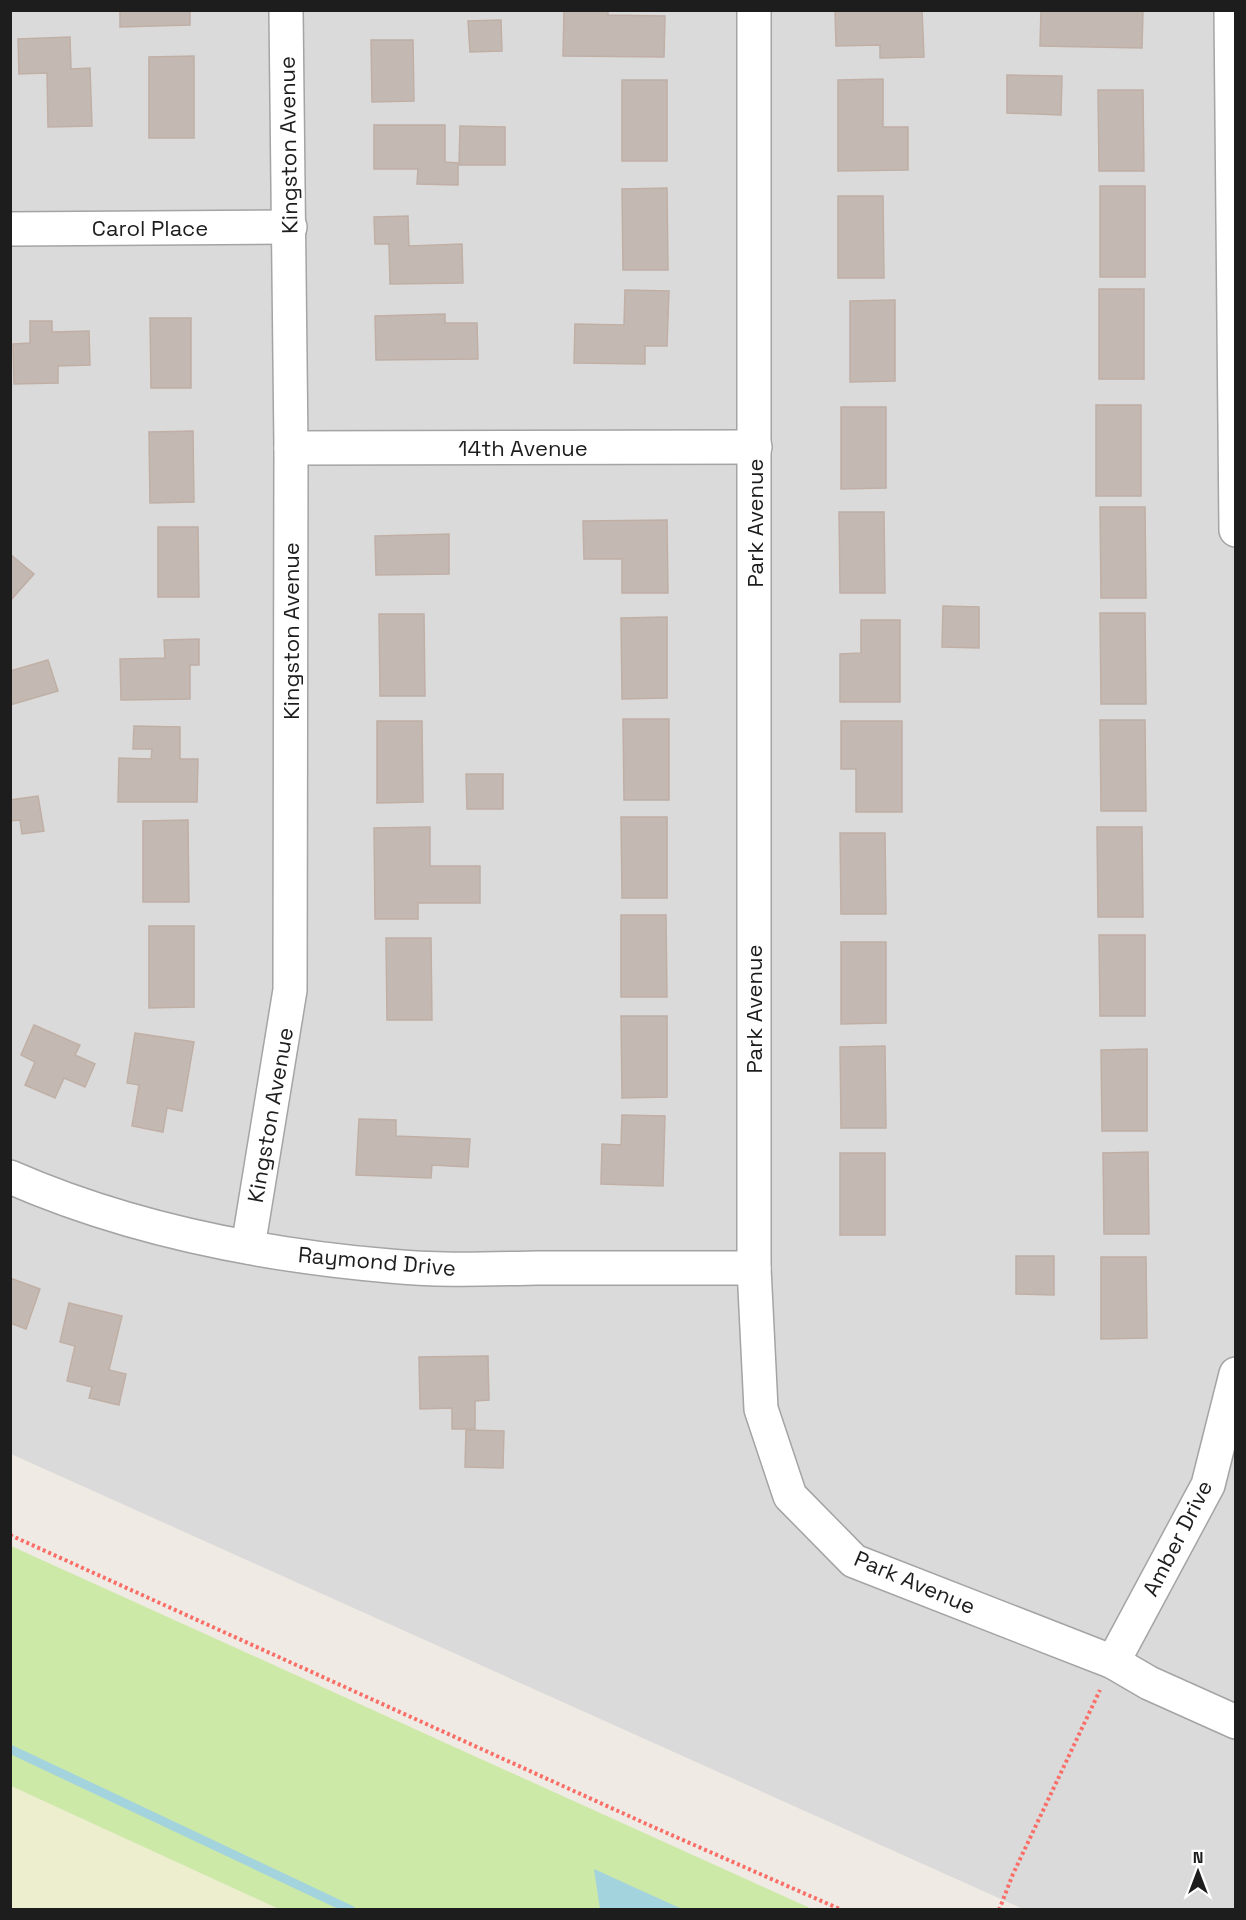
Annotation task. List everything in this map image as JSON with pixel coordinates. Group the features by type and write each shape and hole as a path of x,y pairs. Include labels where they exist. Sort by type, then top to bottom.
{"street":[{"name":"Kingston Avenue","path":"248,1247 290,990 291,448 286,10"},
{"name":"Park Avenue","path":"754,10 754,1268 761,1409 790,1496 854,1561 1108,1673 1149,1683 1236,1722"},
{"path":"1231,10 1236,530"},
{"name":"Carol Place","path":"10,229 290,227"},
{"name":"14th Avenue","path":"291,448 755,447"},
{"name":"Raymond Drive","path":"10,1176 114,1214 248,1247 322,1259 433,1268 754,1268"},
{"name":"Amber Drive","path":"1108,1673 1208,1485 1236,1374"}],"path":[{"path":"10,1535 651,1826 842,1910"},
{"path":"999,1910 1013,1874 1108,1673"}],"shaded area":[{"path":"11,11 1235,11 1235,1909 1023,1909 11,1454"}],"green space":[{"path":"11,1546 812,1909 279,1909 11,1786"},
{"path":"11,1786 279,1909 11,1910"}],"water":[{"path":"594,1869 682,1909 600,1909"}],"building":[{"path":"120,10 190,10 190,25 120,27"},
{"path":"564,10 608,10 608,15 665,16 664,57 563,56"},
{"path":"835,10 922,10 924,57 880,58 880,45 836,46"},
{"path":"1041,10 1143,10 1142,48 1040,46"},
{"path":"501,20 502,51 470,52 468,21"},
{"path":"70,37 71,69 90,68 92,126 48,127 47,73 19,74 18,39"},
{"path":"371,40 413,40 414,101 372,102"},
{"path":"194,56 194,138 149,138 149,57"},
{"path":"1007,75 1062,76 1061,115 1007,113"},
{"path":"883,79 883,127 908,127 908,170 838,171 838,80"},
{"path":"622,80 667,80 667,161 622,161"},
{"path":"1098,90 1143,90 1144,171 1099,171"},
{"path":"374,125 445,125 445,162 458,163 458,185 417,184 418,169 374,169"},
{"path":"460,126 505,127 505,165 459,165"},
{"path":"1100,186 1145,186 1145,277 1100,277"},
{"path":"667,188 668,270 623,270 622,189"},
{"path":"838,196 883,196 884,278 838,278"},
{"path":"408,216 409,246 462,244 463,283 390,284 389,244 375,244 374,217"},
{"path":"1099,289 1144,289 1144,379 1099,379"},
{"path":"625,290 669,291 667,346 645,346 645,364 574,363 575,324 624,325"},
{"path":"895,300 895,381 850,382 850,301"},
{"path":"445,314 445,323 477,323 478,359 376,360 375,316"},
{"path":"150,318 191,318 191,388 151,388"},
{"path":"30,321 52,321 52,332 89,331 90,365 58,366 58,383 14,384 13,344 30,343"},
{"path":"1096,405 1141,405 1141,496 1096,496"},
{"path":"841,407 886,407 886,488 841,489"},
{"path":"193,431 194,502 150,503 149,432"},
{"path":"1100,507 1145,507 1146,598 1101,598"},
{"path":"839,512 884,512 885,593 840,593"},
{"path":"667,520 668,593 622,593 622,559 584,559 583,521"},
{"path":"158,527 198,527 199,597 158,597"},
{"path":"449,534 449,574 376,575 375,536"},
{"path":"10,554 34,574 10,601"},
{"path":"943,606 979,607 979,648 942,647"},
{"path":"1100,613 1145,613 1146,704 1101,704"},
{"path":"379,614 424,614 425,696 380,696"},
{"path":"667,617 667,698 622,699 621,618"},
{"path":"861,620 900,620 900,702 840,702 840,654 861,653"},
{"path":"199,639 199,665 190,665 190,699 121,700 120,659 165,658 164,640"},
{"path":"48,660 58,691 10,705 10,671"},
{"path":"623,719 669,719 669,800 624,800"},
{"path":"1100,720 1145,720 1146,811 1101,811"},
{"path":"377,721 422,721 423,802 377,803"},
{"path":"841,721 902,721 902,812 856,812 856,769 841,769"},
{"path":"134,726 180,727 180,759 198,759 197,802 118,802 119,758 151,759 152,749 133,749"},
{"path":"466,774 503,774 503,809 467,809"},
{"path":"38,796 44,831 22,834 20,820 10,821 10,800"},
{"path":"621,817 667,817 667,898 622,898"},
{"path":"188,820 189,902 143,902 143,821"},
{"path":"430,827 430,866 480,866 480,903 418,903 418,919 375,919 374,828"},
{"path":"1097,827 1142,827 1143,917 1098,917"},
{"path":"840,833 885,833 886,914 841,914"},
{"path":"621,915 666,915 667,997 621,997"},
{"path":"149,926 194,926 194,1007 149,1008"},
{"path":"1099,935 1145,935 1145,1016 1100,1016"},
{"path":"386,938 431,938 432,1020 387,1020"},
{"path":"841,942 886,942 886,1023 841,1024"},
{"path":"621,1016 667,1016 667,1097 622,1098"},
{"path":"34,1025 80,1045 75,1055 95,1064 85,1087 64,1078 55,1098 25,1085 35,1062 21,1055"},
{"path":"135,1033 194,1042 182,1111 167,1108 163,1132 132,1126 139,1085 127,1083"},
{"path":"885,1046 886,1128 841,1128 840,1047"},
{"path":"1147,1049 1147,1131 1102,1131 1101,1050"},
{"path":"622,1115 665,1116 663,1186 601,1184 602,1144 621,1145"},
{"path":"359,1119 396,1120 396,1136 470,1139 468,1167 432,1165 431,1178 356,1175"},
{"path":"1148,1152 1149,1234 1104,1234 1103,1153"},
{"path":"840,1153 885,1153 885,1235 840,1235"},
{"path":"1016,1256 1054,1256 1054,1295 1016,1294"},
{"path":"1101,1257 1146,1257 1147,1338 1101,1339"},
{"path":"10,1278 40,1289 26,1329 10,1323"},
{"path":"69,1303 122,1316 109,1370 126,1374 119,1405 89,1398 92,1387 67,1381 75,1346 60,1342"},
{"path":"488,1356 489,1400 475,1401 475,1429 452,1429 452,1408 420,1409 419,1357"},
{"path":"466,1430 504,1431 503,1468 465,1467"}],"waterway":[{"path":"10,1749 351,1910"}]}
